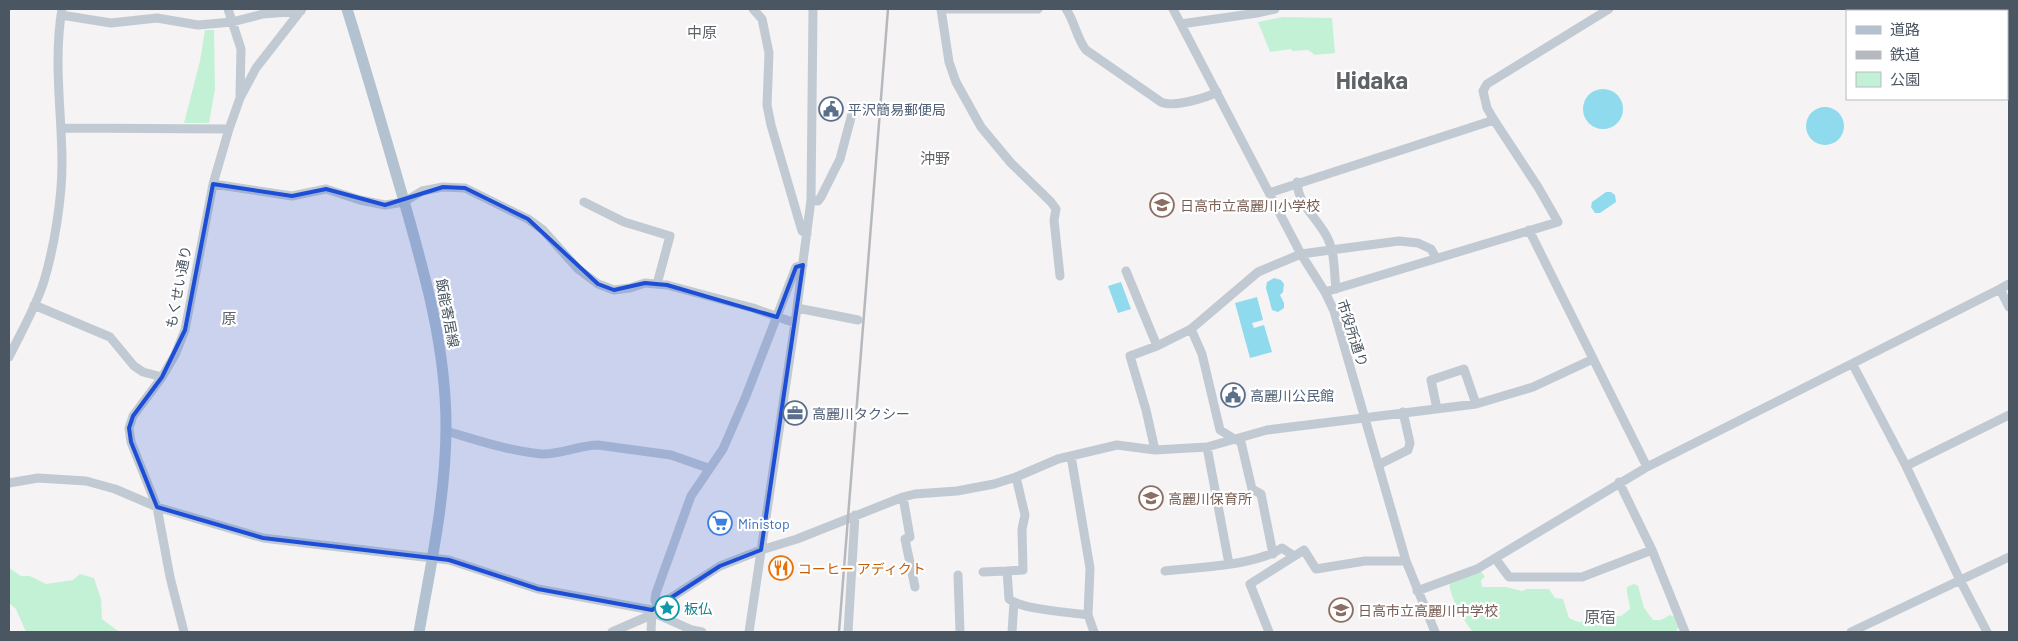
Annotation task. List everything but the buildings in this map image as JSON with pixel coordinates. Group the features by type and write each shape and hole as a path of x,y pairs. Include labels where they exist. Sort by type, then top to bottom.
{"main road":[{"name":"飯能寄居線","path":"347,9 426,276 437,325 444,383 446,431 443,486 419,632"}],"street":[{"path":"228,9 241,50 240,98"},
{"path":"753,9 762,18 769,53 767,105 770,124 802,231 807,234"},
{"path":"749,632 795,323 811,200 813,9"},
{"path":"941,9 949,62 956,82 981,127 1056,209 1054,220 1060,276"},
{"path":"948,9 1038,9"},
{"path":"1066,9 1071,16 1080,42 1086,50 1161,102 1168,104 1200,98 1217,92"},
{"name":"市役所通り","path":"1173,9 1301,254 1325,292 1338,321 1406,561 1434,632"},
{"path":"1181,24 1275,9"},
{"path":"1325,292 1558,222 1538,187 1487,108 1483,91 1487,84 1609,9"},
{"path":"9,357 44,281 58,209 62,166 57,69 62,12 111,23 157,18 198,25 232,22 263,14 302,10"},
{"name":"もくせい通り","path":"184,632 170,577 157,507 131,442 129,428 133,416 162,377 175,355 185,330 213,184 229,128 240,98 256,68 302,10"},
{"path":"811,200 818,201 821,197 840,159 853,110"},
{"path":"1269,192 1494,120"},
{"path":"61,128 229,128"},
{"path":"1298,182 1300,198 1328,238 1332,251 1336,289"},
{"path":"213,184 292,196 326,190 385,205 404,202 422,191 436,188 465,188 528,219 543,230 578,268 598,284 614,290 630,288 645,283 657,284 754,308 795,323"},
{"path":"584,202 624,222 670,236 657,284"},
{"path":"1529,230 1647,467"},
{"path":"1155,450 1146,410 1130,356 1157,346 1191,329 1258,272 1301,254 1399,241 1418,243 1430,249 1436,258"},
{"path":"651,632 656,593 670,549 691,496 722,449 796,267 803,265"},
{"path":"1126,271 1157,346"},
{"path":"1417,590 1477,569 1619,482 1647,467 1853,365 2009,284"},
{"path":"2000,289 2009,307"},
{"path":"34,305 110,337 134,366 144,372 162,377"},
{"path":"797,308 858,320"},
{"path":"1191,329 1202,354 1220,430 1238,439 1252,489 1261,494 1273,554"},
{"path":"612,632 653,610 720,566 760,550 797,539 903,497 916,494 957,491 994,484 1058,459 1117,445 1155,450 1207,447 1267,430 1476,404 1533,387 1593,358"},
{"path":"1853,365 1906,466 1987,632"},
{"path":"1437,409 1431,380 1464,369 1476,404"},
{"path":"1378,465 1408,450 1410,443 1403,412"},
{"path":"1906,466 2009,415"},
{"path":"446,431 489,444 542,454 568,451 588,445 598,445 671,455 708,468"},
{"path":"1207,447 1229,564"},
{"path":"1071,456 1090,568 1088,615 1094,632"},
{"path":"983,572 1023,570 1022,529 1025,516 1016,477"},
{"path":"9,483 38,478 86,481 115,489 157,507 263,538 432,557 461,563 538,589 653,610 656,614 702,632"},
{"path":"1619,482 1652,550 1685,632"},
{"path":"903,497 910,537 905,539 915,587"},
{"path":"848,632 855,516"},
{"path":"1165,572 1229,564 1273,554 1282,548 1294,556"},
{"path":"1269,632 1250,584 1304,550 1316,569 1365,561 1406,561"},
{"path":"1495,558 1509,577 1582,577 1652,550"},
{"path":"1851,632 2009,557"},
{"path":"1007,570 1009,599 1014,602 1026,606 1088,615"},
{"path":"958,575 960,632"},
{"path":"1012,632 1014,602"}],"highlighted area":[{"path":"213,184 292,196 326,189 385,205 443,187 465,188 528,219 598,284 614,290 645,283 667,285 777,317 796,267 803,265 761,550 720,566 652,610 538,589 449,560 263,538 157,507 131,442 129,428 133,416 162,377 185,330"}],"green space":[{"path":"1283,17 1332,18 1335,53 1315,55 1308,50 1292,51 1291,49 1270,52 1258,22"},
{"path":"205,30 214,30 215,89 209,123 184,123 200,61"},
{"path":"9,568 21,576 30,576 46,584 73,580 80,574 94,578 101,599 102,619 119,632 26,632 16,609 9,603"},
{"path":"1481,571 1485,577 1481,580 1482,587 1506,587 1522,591 1527,589 1549,589 1555,598 1563,599 1569,618 1578,622 1621,616 1630,609 1627,587 1634,584 1638,586 1644,608 1653,620 1661,620 1670,615 1675,617 1679,626 1676,632 1473,632 1461,615 1454,600 1450,582"}],"water":[{"path":"1607,89 1614,92 1620,98 1623,109 1622,117 1614,126 1607,129 1599,129 1592,126 1584,117 1583,105 1586,98 1595,90"},
{"path":"1825,107 1838,113 1844,126 1838,139 1825,145 1812,139 1806,126 1812,113"},
{"path":"1606,192 1611,192 1615,195 1616,202 1600,213 1595,213 1591,207 1592,202"},
{"path":"1274,278 1281,280 1284,284 1283,292 1280,295 1284,308 1278,312 1272,310 1266,288 1267,282"},
{"path":"1121,282 1131,309 1118,313 1108,286"},
{"path":"1257,297 1263,320 1252,323 1254,328 1264,325 1272,352 1250,358 1235,303"}],"railway":[{"path":"839,632 888,9"}],"place":[{"name":"平沢簡易郵便局","path":"831,109"},
{"name":"日高市立高麗川小学校","path":"1162,205"},
{"name":"高麗川公民館","path":"1233,395"},
{"name":"高麗川タクシー","path":"795,413"},
{"name":"高麗川保育所","path":"1151,498"},
{"name":"Ministop","path":"720,523"},
{"name":"コーヒー アディクト","path":"781,568"},
{"name":"板仏","path":"667,608"},
{"name":"日高市立高麗川中学校","path":"1341,610"}],"district":[{"name":"中原","path":"702,32"},
{"name":"Hidaka","path":"1372,79"},
{"name":"沖野","path":"935,158"},
{"name":"原","path":"229,318"},
{"name":"原宿","path":"1600,616"}]}
